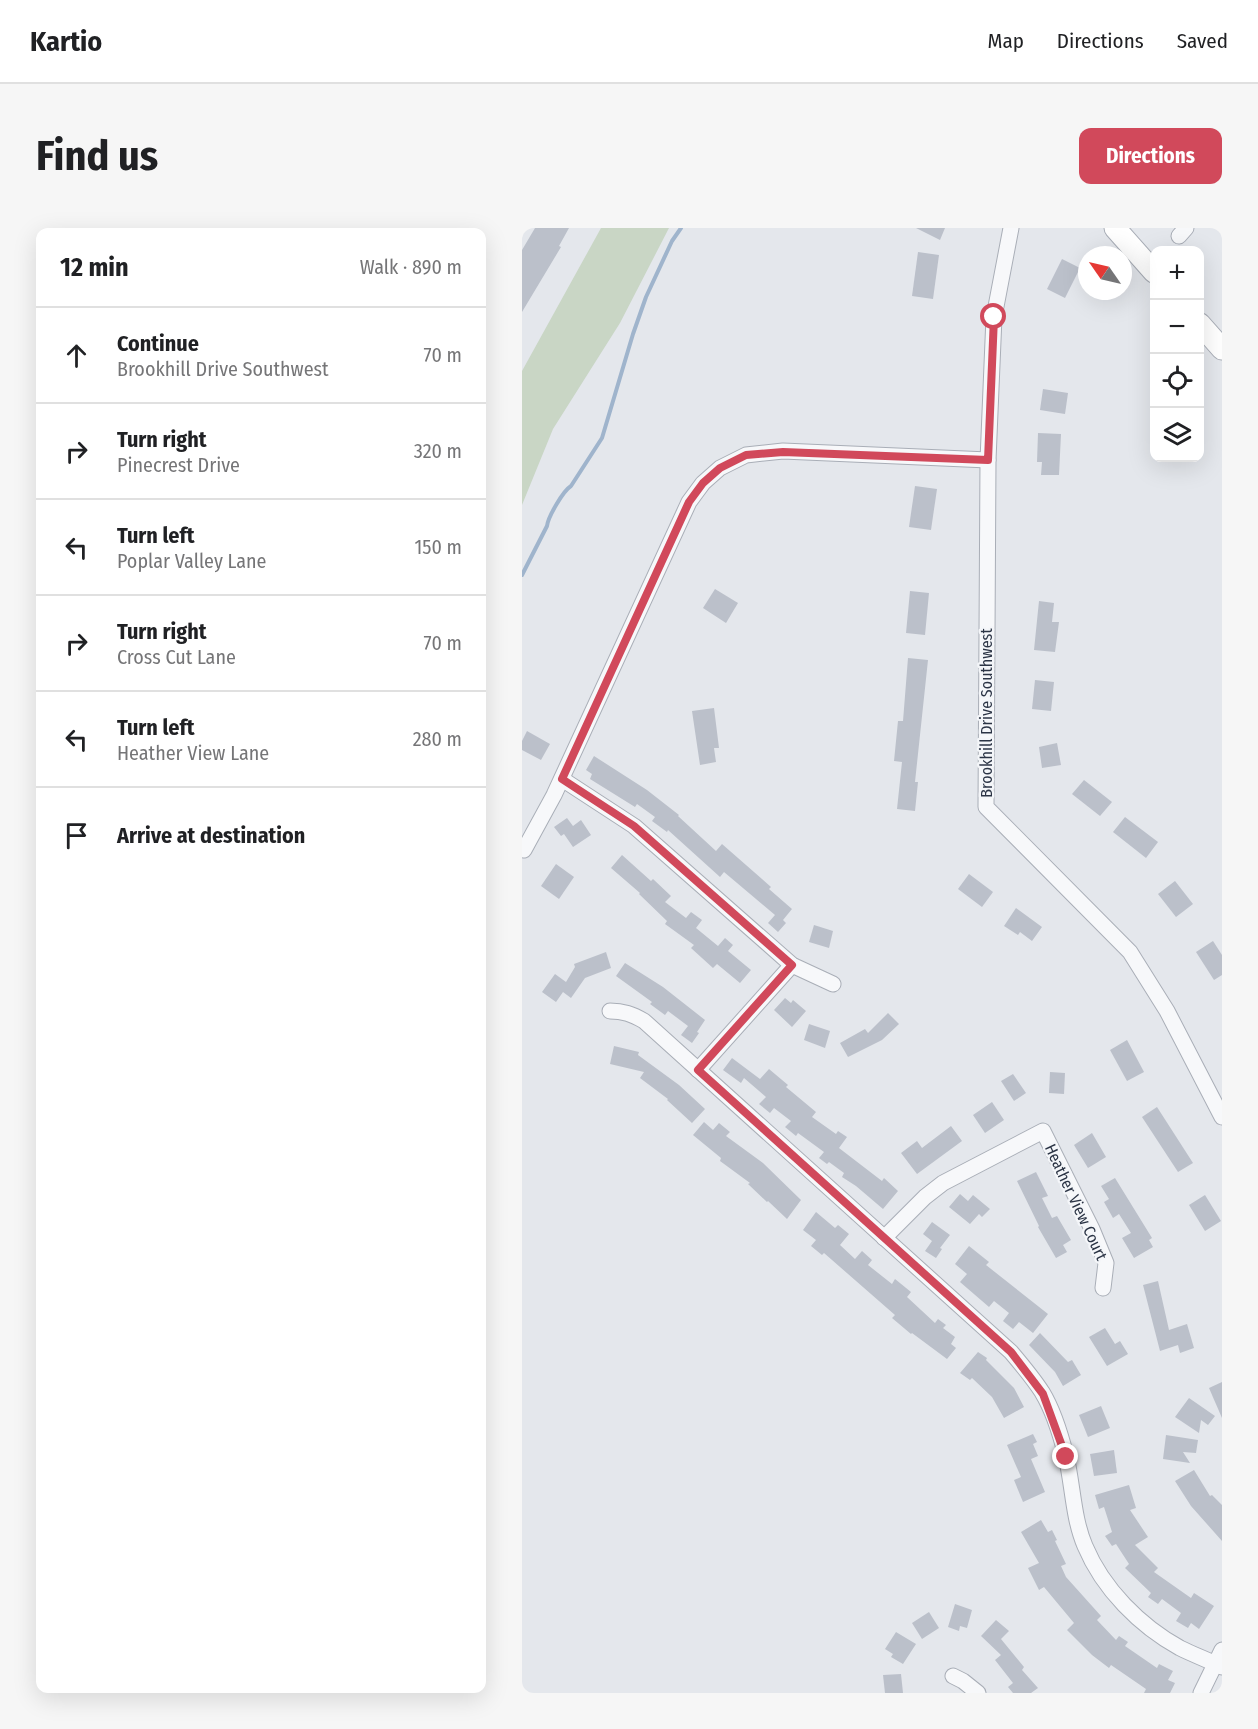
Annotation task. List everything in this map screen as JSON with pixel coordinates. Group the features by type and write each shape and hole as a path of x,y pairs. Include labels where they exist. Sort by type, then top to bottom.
{"main road":[{"path":"1115,228 1150,266"},
{"path":"1204,329 1222,349"}],"street":[{"name":"Brookhill Drive Southwest","path":"1011,228 994,317 988,460 986,807 1130,952 1167,1011 1222,1117"},
{"path":"524,850 562,779 689,502 703,483 720,468 746,455 783,452 988,460"},
{"path":"562,779 634,826 792,965 833,984"},
{"path":"698,1070 792,965"},
{"path":"610,1011 622,1011 644,1021 1011,1352 1043,1394 1066,1457 1084,1545 1101,1576 1125,1605 1148,1627 1180,1647 1220,1660 1201,1693"},
{"name":"Heather View Court","path":"884,1238 925,1197 943,1183 1043,1131 1092,1229 1106,1263 1103,1288"},
{"path":"953,1676 978,1693"}],"green space":[{"path":"601,228 669,228 620,323 553,429 522,505 522,371"}],"building":[{"path":"535,228 569,228 559,246 561,247 522,312 522,250"},
{"path":"916,228 945,228 940,240"},
{"path":"918,252 939,255 933,299 912,296"},
{"path":"1062,259 1078,267 1078,272 1065,298 1047,289"},
{"path":"1043,389 1068,393 1065,414 1040,410"},
{"path":"1038,433 1061,434 1059,475 1041,475 1042,462 1037,462"},
{"path":"915,486 937,489 931,530 909,527"},
{"path":"715,589 738,603 726,623 703,608"},
{"path":"910,591 929,593 925,635 906,633"},
{"path":"1039,601 1054,603 1052,622 1059,622 1055,652 1034,650"},
{"path":"908,658 928,660 915,782 918,782 915,811 897,809 902,762 894,761 898,721 903,721"},
{"path":"1035,680 1054,682 1051,711 1032,709"},
{"path":"714,708 719,748 714,748 716,762 700,765 692,711"},
{"path":"527,731 550,744 541,760 522,750 522,741"},
{"path":"1057,743 1061,765 1042,768 1039,747"},
{"path":"594,756 647,790 679,815 716,851 722,844 771,887 769,889 792,909 783,920 786,923 778,932 768,923 775,915 724,872 720,877 668,830 667,832 652,821 655,817 637,804 635,807 590,779 592,774 586,770"},
{"path":"1084,780 1112,802 1100,816 1072,794"},
{"path":"1125,817 1158,842 1146,858 1113,832"},
{"path":"567,818 573,826 581,820 591,835 573,847 564,834 561,836 554,827"},
{"path":"622,855 671,896 665,902 686,918 691,912 702,920 696,928 718,946 725,938 733,945 728,951 751,970 740,983 717,964 713,968 691,948 694,945 665,924 667,921 640,893 611,868"},
{"path":"556,864 574,877 559,899 541,886"},
{"path":"969,874 993,892 982,907 958,889"},
{"path":"1175,881 1193,904 1176,917 1158,894"},
{"path":"1016,908 1042,927 1032,941 1020,932 1018,935 1004,926"},
{"path":"814,925 833,931 829,948 809,942"},
{"path":"1213,941 1222,955 1222,975 1214,980 1196,952"},
{"path":"606,952 611,968 585,978 571,998 563,992 556,1002 542,992 555,974 566,982 575,967 574,964"},
{"path":"625,963 663,987 705,1020 692,1043 681,1035 688,1026 668,1011 665,1015 650,1004 652,1002 616,976"},
{"path":"785,998 791,1003 793,1000 806,1011 792,1027 774,1010"},
{"path":"888,1013 899,1024 882,1040 848,1057 840,1043 865,1029 868,1033"},
{"path":"809,1024 830,1031 825,1048 804,1040"},
{"path":"1127,1040 1144,1072 1127,1081 1110,1050"},
{"path":"614,1046 639,1052 638,1055 679,1085 705,1109 692,1123 668,1099 640,1078 644,1072 610,1064"},
{"path":"732,1058 760,1079 769,1069 788,1085 786,1087 816,1112 812,1117 836,1134 838,1131 847,1137 839,1148 882,1181 884,1178 898,1191 883,1209 842,1177 844,1173 819,1158 824,1152 798,1133 796,1136 785,1127 791,1121 774,1108 770,1113 759,1104 766,1097 744,1078 741,1083 723,1070"},
{"path":"1050,1072 1065,1073 1064,1094 1049,1093"},
{"path":"1013,1074 1026,1093 1014,1101 1001,1081"},
{"path":"992,1102 1004,1120 985,1133 973,1115"},
{"path":"1157,1107 1193,1163 1178,1172 1142,1117"},
{"path":"704,1122 713,1130 719,1123 730,1132 726,1136 763,1163 801,1200 787,1219 748,1184 750,1183 720,1161 721,1158 693,1135"},
{"path":"951,1126 962,1141 917,1174 901,1153 917,1141 922,1148"},
{"path":"1092,1133 1106,1157 1088,1168 1074,1145"},
{"path":"1036,1172 1048,1196 1042,1198 1052,1218 1057,1216 1071,1240 1063,1245 1067,1252 1056,1258 1038,1227 1017,1181"},
{"path":"1115,1178 1152,1238 1149,1240 1153,1247 1134,1258 1122,1238 1131,1233 1119,1214 1113,1218 1104,1202 1109,1199 1101,1186"},
{"path":"960,1194 968,1201 973,1195 990,1209 982,1217 979,1214 970,1224 949,1207"},
{"path":"1205,1195 1221,1221 1205,1231 1189,1205"},
{"path":"816,1212 835,1228 838,1225 849,1234 840,1245 855,1259 862,1251 872,1260 868,1265 892,1284 895,1279 911,1292 907,1297 935,1323 938,1319 946,1325 943,1328 955,1337 951,1344 956,1348 947,1359 911,1334 892,1318 895,1315 824,1253 822,1255 811,1246 816,1240 803,1230"},
{"path":"932,1222 950,1235 936,1258 925,1251 932,1241 923,1234"},
{"path":"969,1246 989,1262 986,1265 1048,1314 1033,1333 1019,1322 1013,1329 1003,1321 1009,1313 994,1301 989,1307 960,1282 967,1274 955,1264"},
{"path":"1158,1281 1169,1330 1187,1324 1194,1348 1180,1353 1178,1345 1160,1351 1143,1285"},
{"path":"1105,1328 1115,1344 1120,1341 1128,1354 1107,1366 1089,1337"},
{"path":"1040,1333 1068,1362 1072,1360 1081,1375 1063,1386 1055,1372 1029,1345"},
{"path":"978,1352 987,1358 986,1360 1014,1388 1024,1407 1004,1418 992,1397 972,1378 970,1380 960,1373"},
{"path":"1222,1382 1222,1418 1209,1388"},
{"path":"1189,1398 1215,1416 1208,1425 1201,1420 1199,1433 1175,1417"},
{"path":"1101,1406 1110,1428 1088,1437 1079,1415"},
{"path":"1033,1434 1037,1442 1033,1444 1038,1456 1031,1459 1045,1492 1023,1502 1014,1480 1021,1477 1007,1445"},
{"path":"1166,1435 1198,1440 1196,1453 1183,1452 1190,1463 1163,1459"},
{"path":"1114,1450 1117,1473 1094,1476 1090,1454"},
{"path":"1194,1470 1210,1496 1212,1495 1222,1505 1222,1541 1191,1506 1175,1481"},
{"path":"1129,1485 1136,1508 1130,1510 1148,1537 1135,1545 1158,1568 1154,1572 1191,1598 1194,1593 1214,1606 1199,1629 1191,1623 1188,1628 1176,1621 1181,1613 1162,1599 1158,1604 1148,1597 1151,1593 1125,1568 1129,1564 1116,1544 1112,1546 1105,1536 1112,1532 1104,1507 1099,1509 1095,1495"},
{"path":"1041,1520 1048,1532 1052,1530 1057,1540 1055,1541 1066,1564 1061,1566 1066,1577 1101,1616 1097,1620 1116,1640 1119,1636 1128,1642 1125,1646 1157,1668 1159,1664 1173,1671 1168,1680 1175,1683 1170,1693 1144,1693 1146,1689 1111,1665 1109,1668 1067,1630 1074,1623 1044,1587 1039,1590 1028,1568 1039,1563 1021,1532"},
{"path":"955,1604 972,1610 967,1628 960,1626 959,1631 948,1627"},
{"path":"929,1612 939,1628 922,1639 912,1623"},
{"path":"996,1620 1009,1631 1001,1639 1024,1667 1022,1670 1038,1688 1031,1693 1013,1693 1008,1687 1013,1683 995,1660 1001,1655 981,1636"},
{"path":"896,1632 916,1644 903,1664 891,1657 893,1654 885,1649"},
{"path":"901,1674 903,1693 885,1693 883,1675"}],"waterway":[{"path":"522,575 556,504 571,486 602,438 646,297 672,241 681,228"}],"route":[{"path":"994,317 988,460 783,452 746,455 720,468 703,483 689,502 562,779 634,826 663,849 792,965 698,1070 1011,1352 1043,1394 1066,1457"}]}
